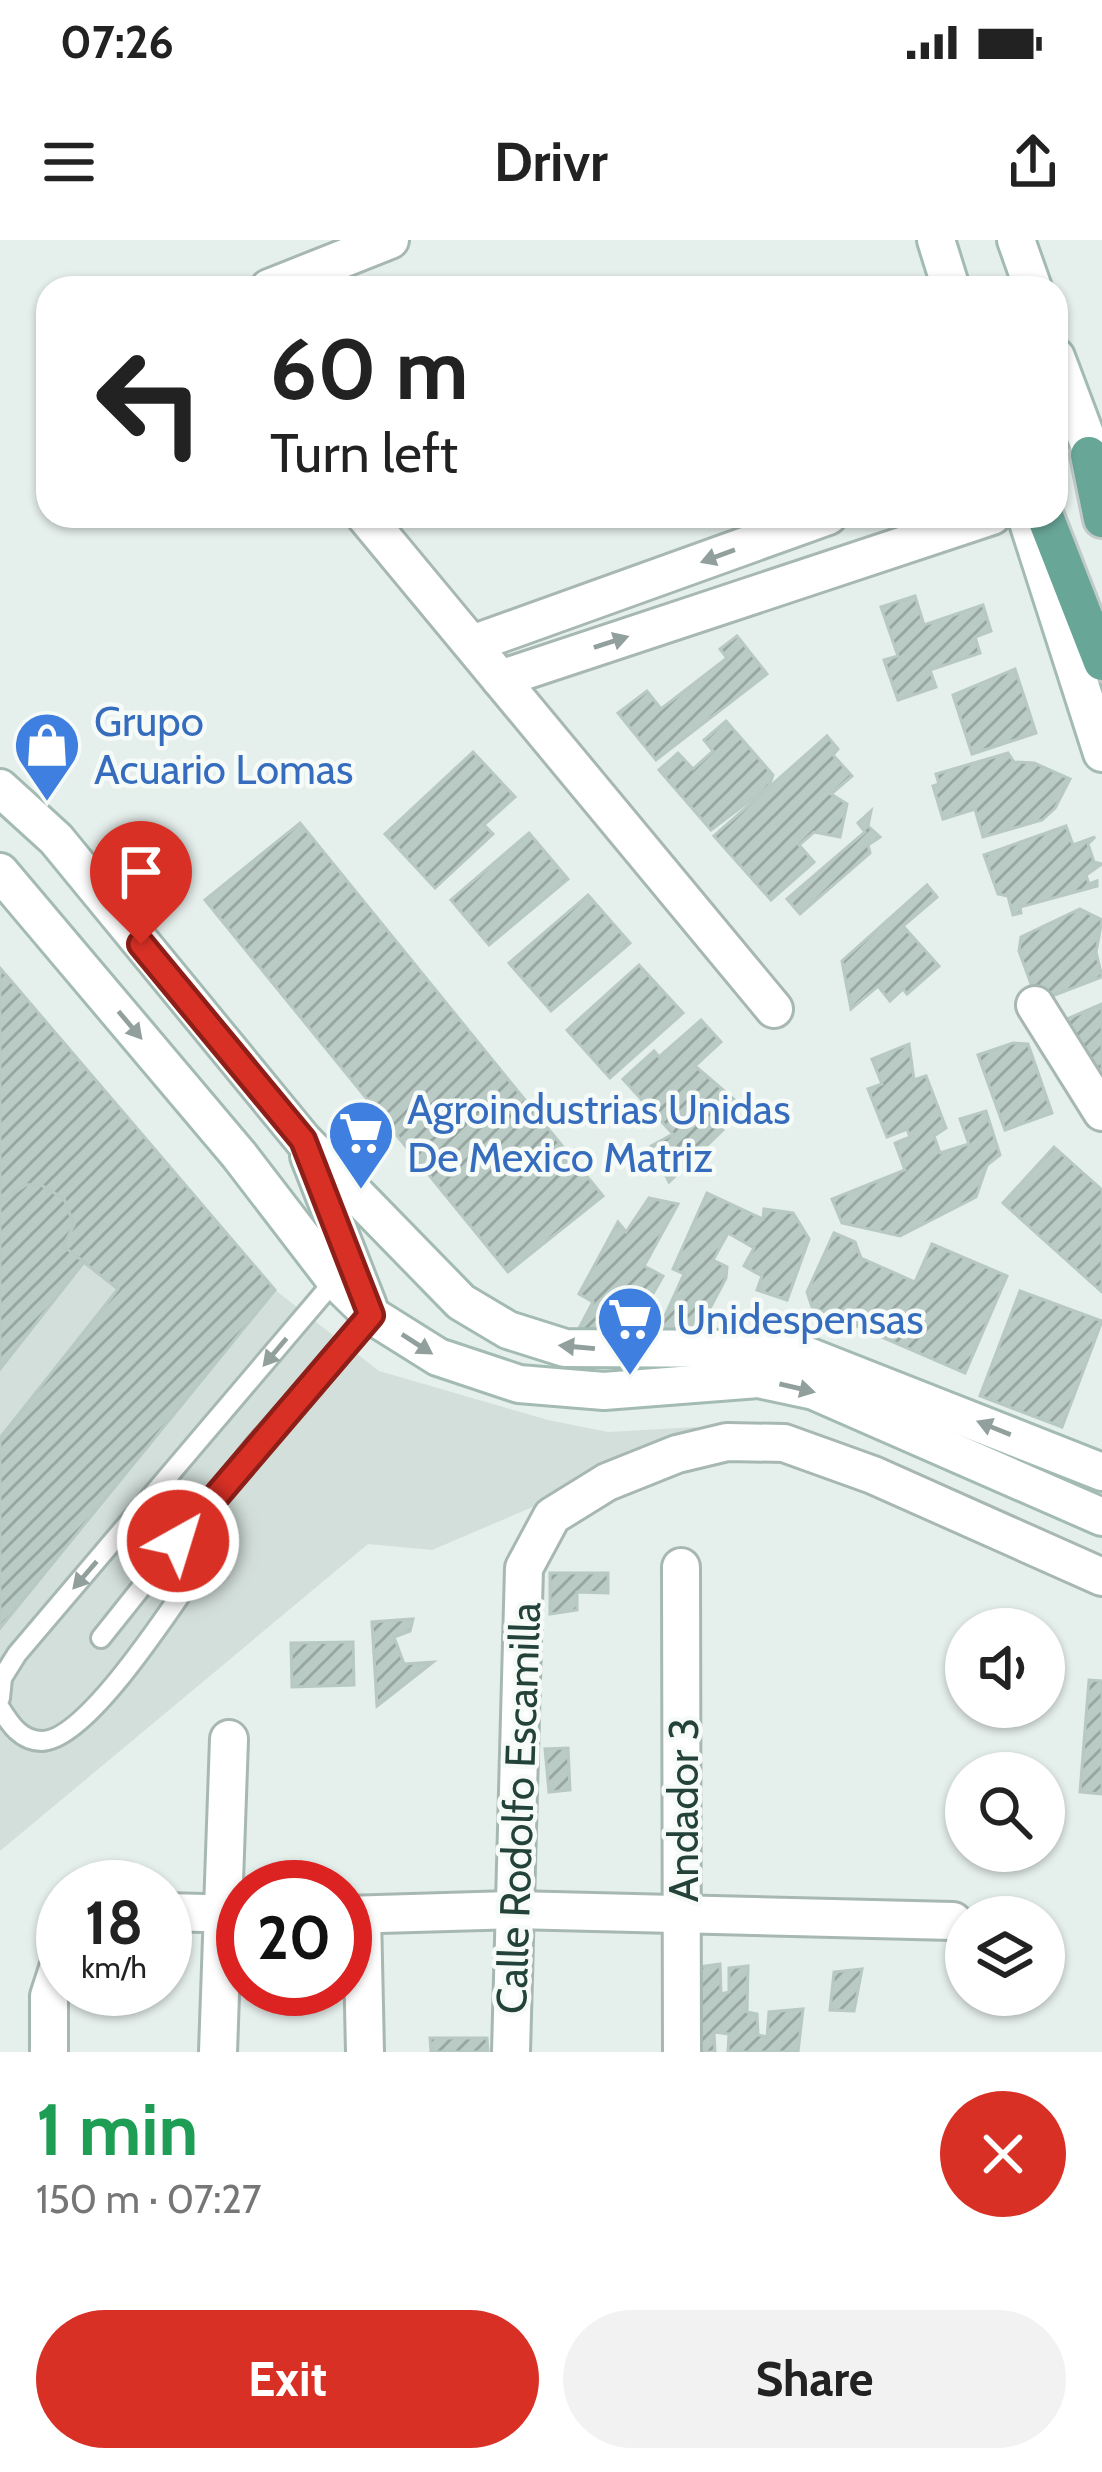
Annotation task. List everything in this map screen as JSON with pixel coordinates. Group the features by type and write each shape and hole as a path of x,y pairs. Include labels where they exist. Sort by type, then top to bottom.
{"main road":[{"path":"1095,467 1102,519"},
{"path":"1050,528 1102,662"}],"street":[{"path":"299,276 390,240"},
{"path":"936,240 947,276"},
{"path":"1016,240 1029,276"},
{"path":"1068,391 1095,467"},
{"path":"375,528 774,1009"},
{"path":"472,644 795,528"},
{"path":"500,679 956,528"},
{"path":"1030,528 1102,753"},
{"path":"0,788 56,839 293,1129 461,1302 508,1330 566,1348 790,1349 1102,1472"},
{"path":"0,872 239,1155 335,1280 371,1315 438,1357 519,1384 604,1391 758,1379 814,1391 1102,1517"},
{"path":"1035,1005 1102,1112"},
{"path":"239,1155 248,1131 271,1118 293,1129 371,1315"},
{"name":"Calle Rodolfo Escamilla","path":"511,2052 524,1568 552,1516 607,1482 677,1454 728,1442 784,1443 872,1475 1102,1577"},
{"name":"Andador 3","path":"681,1567 682,2052"},
{"path":"230,1739 232,1860"},
{"path":"372,1914 514,1910 945,1921"},
{"path":"49,2016 49,2052"},
{"path":"218,2052 222,2016"},
{"path":"362,2016 365,2052"}],"lane":[{"path":"0,1698 2,1678 17,1654 335,1280"},
{"path":"101,1639 255,1444 371,1315"},
{"path":"0,1708 14,1731 42,1741 70,1731 101,1700 208,1554"}],"shaded area":[{"path":"0,968 275,1290 379,1371 548,1420 608,1432 697,1427 598,1479 432,1550 368,1544 0,1851"}],"building":[{"path":"915,596 924,625 983,605 991,631 975,637 980,653 930,670 936,687 898,700 884,660 898,656 881,607"},
{"path":"737,636 767,674 656,760 618,713 647,691 661,709 727,658 720,649"},
{"path":"1015,669 1036,733 972,754 953,695"},
{"path":"726,721 773,775 769,786 711,830 659,770 678,753 693,769 713,751 704,740"},
{"path":"827,736 838,749 833,755 852,776 831,794 847,804 840,837 814,832 799,845 814,862 771,900 714,836"},
{"path":"473,752 515,797 484,825 493,834 435,888 385,834"},
{"path":"1008,753 1014,762 1034,763 1070,779 1055,808 1042,820 983,837 975,809 943,819 933,786 939,784 936,774"},
{"path":"871,811 868,826 880,837 868,845 870,853 800,914 787,899 865,832 858,823"},
{"path":"300,823 603,1196 508,1272 205,900"},
{"path":"1066,826 1073,845 1095,837 1088,844 1094,862 1102,864 1086,875 1089,884 1097,881 1097,886 1020,907 1021,913 1013,915 1008,896 998,894 984,855"},
{"path":"529,833 568,879 489,945 451,900"},
{"path":"927,885 937,897 903,926 939,966 907,994 903,989 890,1001 878,986 851,1009 842,961"},
{"path":"588,895 630,943 551,1011 509,963"},
{"path":"1080,909 1102,920 1096,952 1102,977 1044,999 1034,992 1019,951 1021,937"},
{"path":"639,965 683,1013 610,1078 567,1030"},
{"path":"0,968 275,1290 0,1628 0,1438 118,1289 63,1246 74,1225 64,1199 41,1185 26,1185 4,1200 0,1197"},
{"path":"1102,1004 1102,1102 1067,1019"},
{"path":"701,1020 721,1042 695,1066 736,1101 717,1118 723,1130 669,1182 651,1146 673,1134 623,1079 654,1051 659,1057"},
{"path":"1013,1043 1028,1044 1052,1113 1005,1130 978,1055"},
{"path":"909,1044 914,1080 926,1076 946,1128 934,1136 940,1153 969,1144 960,1119 986,1111 1000,1155 987,1165 976,1197 900,1236 842,1223 832,1199 905,1170 895,1143 910,1137 907,1129 887,1137 868,1089 882,1084 872,1059"},
{"path":"1054,1147 1102,1190 1102,1292 1003,1203"},
{"path":"26,1185 41,1185 64,1199 74,1225 63,1246 84,1262 0,1369 0,1197 4,1200"},
{"path":"707,1193 763,1219 764,1209 793,1213 809,1239 787,1300 757,1290 762,1276 744,1266 754,1248 728,1233 713,1260 727,1267 726,1278 699,1329 654,1340 684,1274 673,1269"},
{"path":"649,1198 678,1204 644,1266 663,1276 627,1339 576,1334 593,1302 579,1294 618,1222 626,1232"},
{"path":"834,1233 855,1242 861,1258 915,1282 932,1244 1007,1276 965,1373 812,1307 807,1292"},
{"path":"1020,1291 1102,1321 1062,1427 980,1396"},
{"path":"550,1573 608,1573 608,1593 577,1592 577,1610 550,1614"},
{"path":"413,1619 410,1631 394,1637 404,1664 433,1662 377,1706 372,1622"},
{"path":"353,1642 354,1685 292,1687 291,1643"},
{"path":"1089,1680 1102,1681 1102,1794 1080,1792"},
{"path":"568,1748 570,1790 549,1792 545,1749"},
{"path":"720,1964 721,1994 729,1992 729,1968 748,1966 747,2012 757,2014 758,2035 767,2037 769,2012 803,2009 798,2052 728,2052 729,2034 714,2032 715,2052 685,2052 684,1969"},
{"path":"862,1969 854,2011 830,2010 834,1972"},
{"path":"430,2038 487,2038 488,2052 431,2052"}],"place":[{"name":"Grupo Acuario Lomas","path":"47,804"},
{"name":"Agroindustrias Unidas De Mexico Matriz","path":"361,1192"},
{"name":"Unidespensas","path":"630,1378"}],"route":[{"path":"141,944 303,1140 371,1315 255,1444 178,1541"}]}
